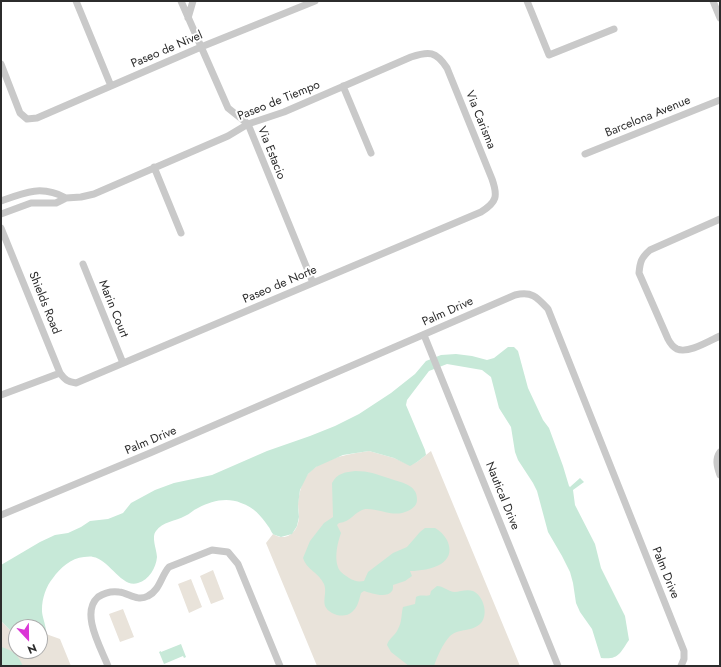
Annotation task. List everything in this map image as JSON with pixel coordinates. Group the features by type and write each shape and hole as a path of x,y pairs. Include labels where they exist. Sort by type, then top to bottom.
{"street":[{"path":"76,1 112,86"},
{"name":"Via Estacio","path":"181,1 228,108 248,124 313,283"},
{"path":"188,18 193,1"},
{"name":"Paseo de Nivel","path":"1,64 20,113 27,119 37,118 201,47 314,1"},
{"path":"527,1 549,55 614,29"},
{"path":"713,1 720,18"},
{"name":"Paseo de Tiempo","path":"1,214 31,203 56,203 66,198 94,194 228,136 248,124 284,112 421,54 434,54"},
{"name":"Via Carisma","path":"434,54 442,61 446,68 492,179 495,188 495,200"},
{"path":"343,86 371,153"},
{"name":"Barcelona Avenue","path":"585,154 720,100"},
{"path":"154,167 181,233"},
{"name":"Paseo de Tiempo","path":"1,201 22,193 44,190 57,193 66,198"},
{"name":"Paseo de Norte","path":"70,382 76,383 83,381 98,373 481,212 489,207 495,200"},
{"path":"720,220 650,250 643,256 640,263 639,273 668,339 678,349 692,349 720,336"},
{"name":"Shields Road","path":"1,228 60,373 70,382"},
{"name":"Marin Court","path":"83,264 123,363"},
{"name":"Palm Drive","path":"1,515 150,453 522,293 535,296 548,308 684,651 682,666"},
{"name":"Nautical Drive","path":"424,335 558,666"},
{"path":"1,395 60,373"},
{"path":"718,455 717,468 720,475"},
{"path":"108,666 92,625 92,606 96,599 102,594 111,592 119,592 137,599 148,596 158,586 165,571 169,567 212,550 228,552 238,564 280,666"}],"shaded area":[{"path":"508,347 514,347 518,351 528,388 543,420 549,428 569,486 570,487 580,478 584,482 573,490 575,505 595,544 601,568 625,616 629,640 621,652 615,657 601,658 592,629 580,612 576,603 570,572 548,532 537,491 518,460 515,452 511,427 499,408 491,377 482,370 447,364 429,371 407,400 406,405 426,455 417,462 410,466 394,458 369,451 343,455 316,467 308,474 300,490 298,505 299,517 297,526 292,534 281,537 273,534 260,515 246,505 230,500 208,503 181,518 165,524 156,531 154,537 157,554 156,561 149,576 142,581 132,584 126,582 99,559 84,557 75,559 62,567 48,585 43,601 42,613 44,619 8,619 8,628 1,621 1,565 40,542 55,535 68,533 90,521 108,519 123,513 131,503 155,490 174,483 212,475 267,451 335,426 359,414 391,393 415,374 426,361 441,355 456,354 487,360 494,358"},
{"path":"369,451 394,458 410,465 417,462 431,451 520,666 317,666 266,543 273,534 280,537 285,537 289,536 294,531 299,520 298,504 303,482 313,469 320,464 336,458"},
{"path":"355,471 372,473 407,484 414,490 417,502 411,509 396,514 365,509 358,512 347,521 339,523 337,525 341,533 338,542 336,559 342,573 354,581 364,581 368,572 393,553 407,547 425,528 435,528 440,531 447,540 450,550 446,560 441,564 418,571 410,571 412,576 405,581 393,585 392,591 386,595 378,595 364,591 361,593 356,608 349,614 341,616 333,614 325,606 324,584 307,565 303,558 310,541 324,523 333,517 332,483 339,475"},
{"path":"213,570 224,599 211,604 200,576"},
{"path":"191,579 202,607 189,613 178,584"},
{"path":"437,586 454,592 468,590 477,593 484,605 485,615 478,626 458,632 447,639 434,666 409,666 391,652 387,645 399,626 403,607 415,604 416,597 418,596 430,595 431,591"},
{"path":"123,609 134,637 120,642 109,614"},
{"path":"1,621 8,628 8,659 48,659 48,635 60,639 71,666 1,666"},
{"path":"181,644 186,657 184,658 183,656 164,664 159,652"},
{"path":"1,647 8,650 8,659 19,659 23,666 1,666"}]}
